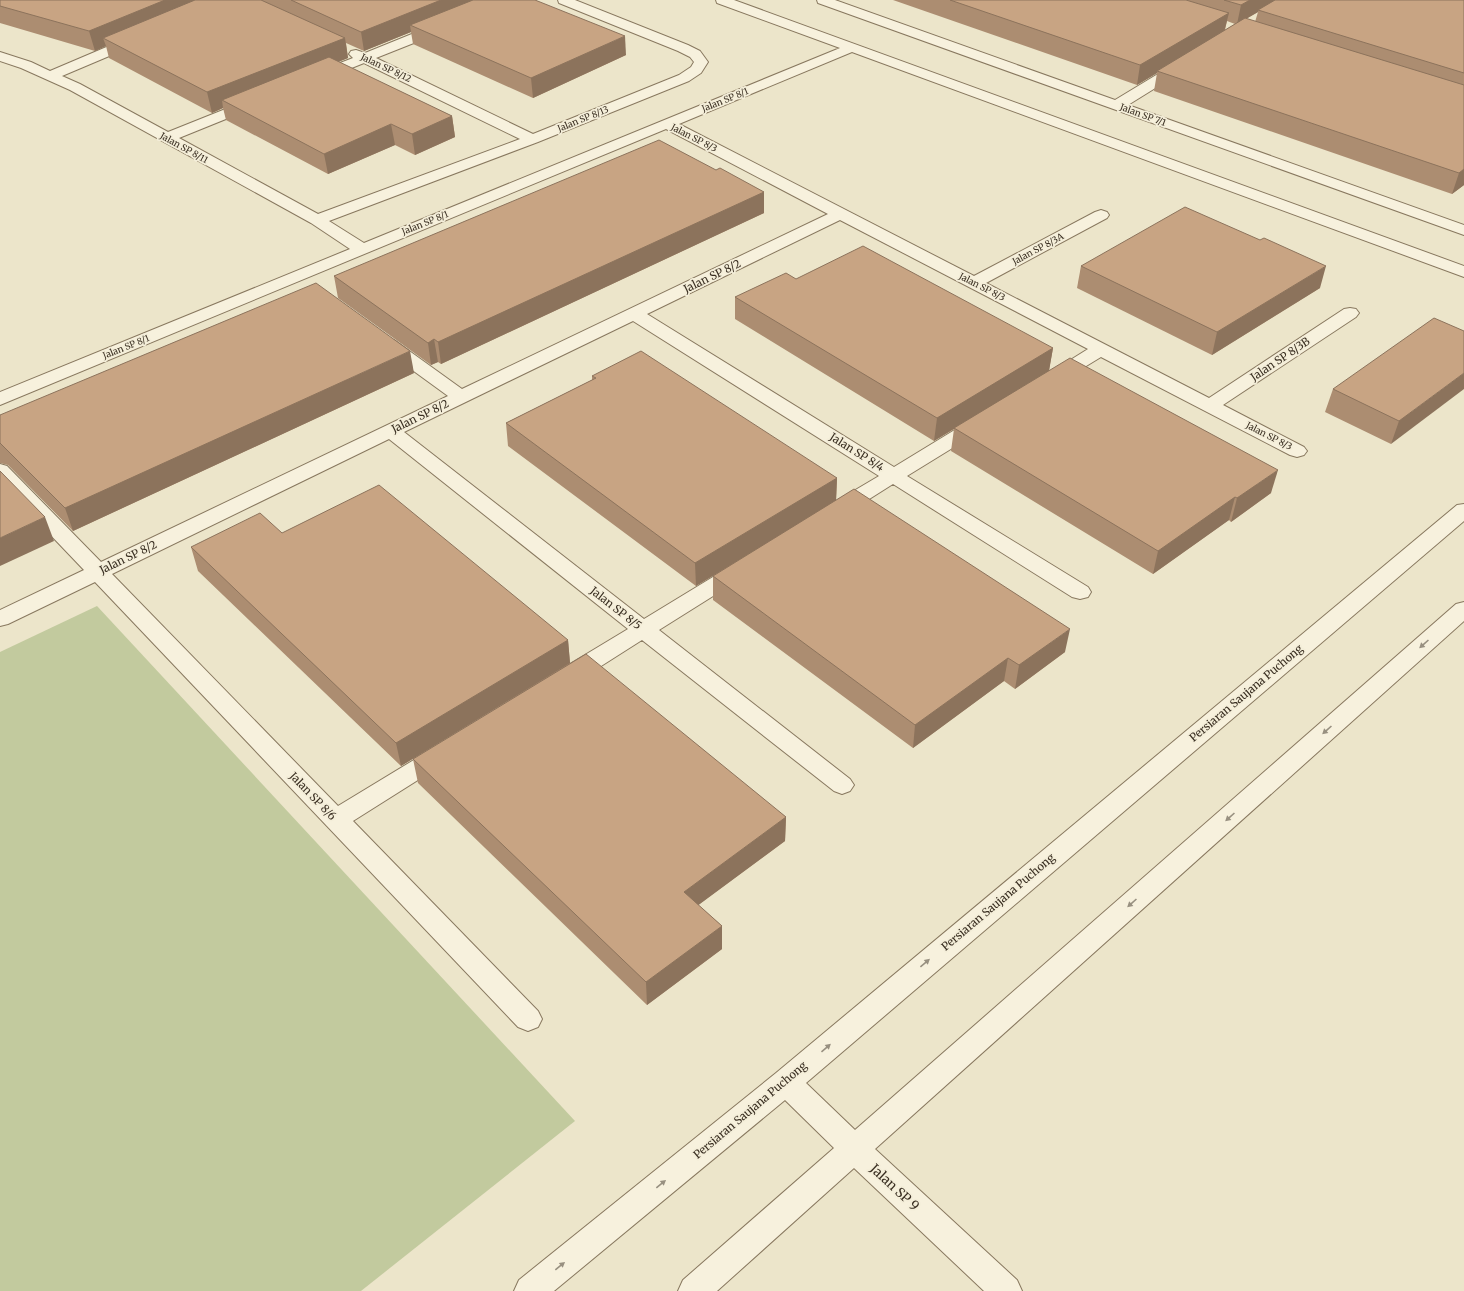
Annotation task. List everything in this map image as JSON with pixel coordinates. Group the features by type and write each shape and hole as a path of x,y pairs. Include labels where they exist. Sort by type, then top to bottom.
{"street":[{"name":"Jalan SP 8/13","path":"317,220 533,139 684,78 696,70 701,62 695,54 683,48 564,0"},
{"path":"722,0 1464,272"},
{"name":"Jalan SP 7/1","path":"823,0 1464,230"},
{"path":"851,10 865,3"},
{"path":"306,82 450,23"},
{"path":"50,76 144,36"},
{"name":"Jalan SP 8/12","path":"343,48 533,139"},
{"name":"Jalan SP 8/1","path":"0,399 301,282 362,250 851,48"},
{"name":"Jalan SP 8/11","path":"0,56 26,65 75,87 317,220 362,250"},
{"path":"1117,105 1192,60"},
{"path":"166,138 269,97"},
{"name":"Jalan SP 8/3","path":"666,124 1297,451"},
{"name":"Jalan SP 8/2","path":"0,619 841,214"},
{"name":"Jalan SP 8/3A","path":"974,283 1101,215"},
{"name":"Jalan SP 8/3B","path":"1210,406 1350,312"},
{"name":"Jalan SP 8/4","path":"634,314 1080,592"},
{"path":"378,337 461,397"},
{"path":"1040,386 1100,349"},
{"path":"819,521 994,414"},
{"name":"Jalan SP 8/5","path":"390,431 842,785"},
{"name":"Jalan SP 8/6","path":"0,470 528,1019"},
{"name":"Persiaran Saujana Puchong","path":"530,1291 786,1082 1464,510"},
{"path":"549,687 758,559"},
{"path":"694,1291 1458,622"},
{"path":"335,820 456,745"},
{"name":"Jalan SP 9","path":"786,1082 1006,1291"}],"green space":[{"path":"97,606 575,1121 361,1291 0,1291 0,652"}],"building":[{"path":"0,0 165,0 89,31 0,6"},
{"path":"195,0 261,0 345,38 207,92 103,38"},
{"path":"291,0 441,0 361,32"},
{"path":"473,0 535,0 625,36 531,78 410,25"},
{"path":"950,0 1186,0 1229,13 1140,65"},
{"path":"1224,0 1250,0 1241,5"},
{"path":"1275,0 1464,0 1464,73 1258,10"},
{"path":"1245,18 1464,85 1464,169 1459,173 1157,71"},
{"path":"329,57 452,116 412,134 391,124 324,154 222,100"},
{"path":"659,140 716,170 720,168 764,192 438,342 434,339 428,343 334,276"},
{"path":"1185,207 1260,240 1264,238 1326,266 1217,332 1081,266"},
{"path":"863,246 1053,348 937,418 735,297 786,273 796,279"},
{"path":"316,283 410,351 65,508 0,443 0,415"},
{"path":"1434,318 1464,331 1464,373 1399,421 1333,389"},
{"path":"641,351 837,478 695,563 506,423 596,378 592,376"},
{"path":"1070,358 1278,470 1237,498 1235,497 1158,551 954,428"},
{"path":"0,471 45,517 0,538"},
{"path":"379,485 568,640 396,743 191,547 260,513 282,533"},
{"path":"854,489 1070,629 1019,665 1008,658 915,725 713,576"},
{"path":"586,654 786,817 684,892 722,926 646,982 413,759"}]}
